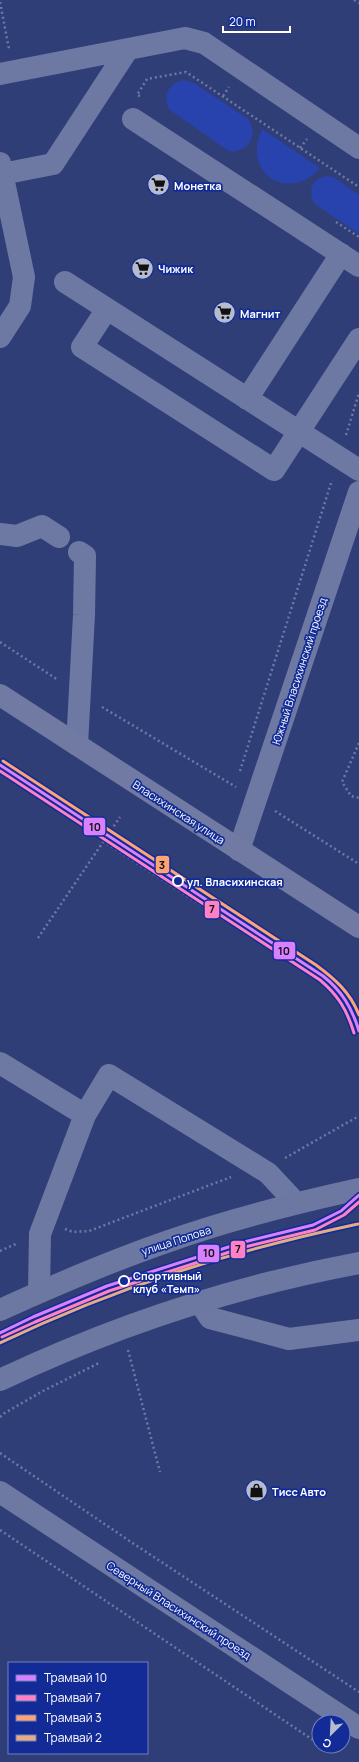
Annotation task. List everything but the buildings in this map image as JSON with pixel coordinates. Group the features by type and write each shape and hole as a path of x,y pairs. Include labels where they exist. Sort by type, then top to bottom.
{"highway":[{"name":"Власихинская улица","path":"0,695 359,927"}],"main road":[{"name":"улица Попова","path":"0,1310 39,1292 170,1240 296,1203 359,1189"},
{"path":"0,1380 52,1355 121,1328 256,1286 359,1263"}],"street":[{"path":"7,72 185,38 204,42 359,148"},
{"path":"0,337 20,306 24,277 1,168 53,164 128,49"},
{"path":"133,119 359,266"},
{"path":"247,399 341,254"},
{"path":"65,282 359,470"},
{"path":"107,309 82,347 274,470 359,339"},
{"name":"Южный Власихинский проезд","path":"239,850 359,492"},
{"path":"0,534 17,536 42,526 59,537"},
{"path":"77,745 85,574 85,556 79,552"},
{"path":"0,1062 85,1115"},
{"path":"39,1292 40,1234 85,1115 109,1075 258,1166 268,1173 296,1203"},
{"path":"200,1303 210,1318 289,1339 359,1330"},
{"name":"Северный Власихинский проезд","path":"0,1492 359,1728"}],"path":[{"path":"354,0 359,4"},
{"path":"0,2 7,72"},
{"path":"137,95 147,79 186,72 359,187"},
{"path":"235,786 359,394"},
{"path":"0,642 80,694 235,786 359,864"},
{"path":"359,743 342,782 351,796 359,798"},
{"path":"38,938 120,816"},
{"path":"103,841 212,912"},
{"path":"89,1231 258,1166 282,1160 359,1116"},
{"path":"121,1353 128,1349 160,1472"},
{"path":"0,1417 43,1391 100,1363"},
{"path":"0,1453 134,1544 359,1692"},
{"path":"0,1530 311,1739"}],"shaded area":[{"path":"183,80 194,83 248,119 252,126 253,133 251,140 246,147 233,152 227,150 169,109 167,104 168,91 174,84"},
{"path":"262,129 320,168 307,178 294,183 282,183 271,178 263,170 258,158 257,144"},
{"path":"327,176 333,177 359,195 359,234 315,204 311,194 312,186 318,179"}],"tram line":[{"name":"3","path":"3,761 316,965 341,987 351,999 359,1015"},
{"name":"10","path":"0,765 323,976 346,1000 359,1031"},
{"name":"7","path":"0,771 320,980 337,997 345,1010 354,1033"},
{"name":"10","path":"0,1333 33,1317 107,1286 244,1242 313,1225 341,1211 359,1195"},
{"name":"7","path":"2,1337 109,1291 245,1247 315,1230 344,1215 359,1202"},
{"name":"2","path":"0,1343 87,1305 175,1273 265,1246 358,1224"}],"place":[{"name":"Монетка","path":"159,185"},
{"name":"Чижик","path":"143,268"},
{"name":"Магнит","path":"225,313"},
{"name":"ул. Власихинская","path":"178,881"},
{"name":"Спортивный клуб «Темп»","path":"124,1281"},
{"name":"Тисс Авто","path":"256,1491"}]}
